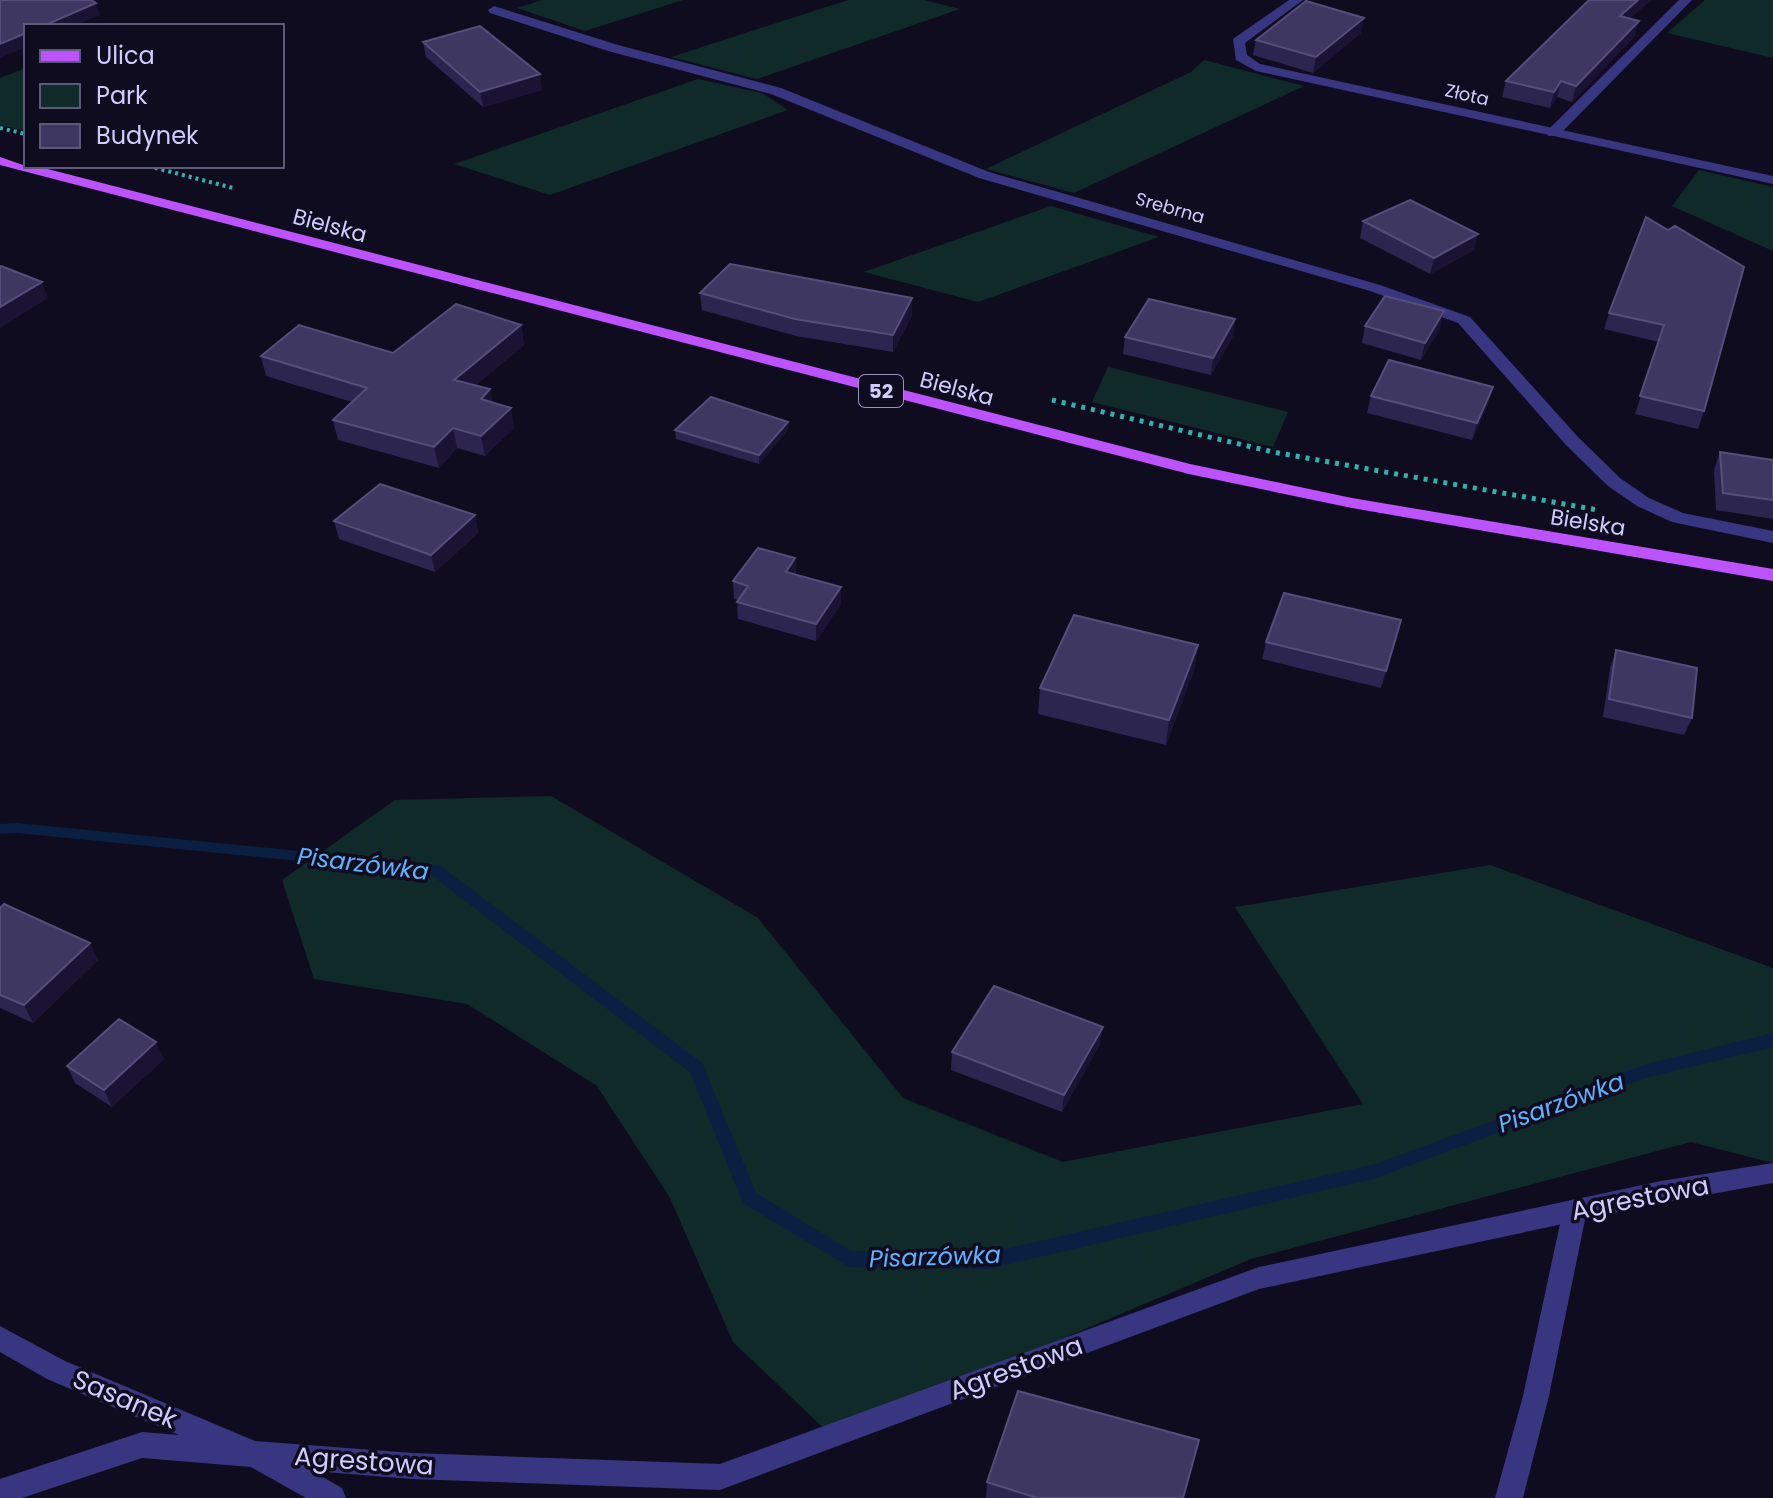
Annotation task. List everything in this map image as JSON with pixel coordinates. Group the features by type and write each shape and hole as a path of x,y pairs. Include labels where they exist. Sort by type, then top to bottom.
{"main road":[{"name":"Bielska","path":"0,161 24,167"},
{"name":"Bielska","path":"27,168 1189,469 1352,503 1773,575"}],"street":[{"name":"Złota","path":"1297,0 1238,42 1241,57 1256,67 1773,180"},
{"path":"1553,133 1686,0"},
{"name":"Srebrna","path":"494,10 613,48 776,91 984,175 1375,288 1464,320 1572,441 1614,482 1643,502 1678,518 1773,537"},
{"name":"Agrestowa","path":"0,1492 142,1445 412,1466 720,1477 1259,1278 1661,1192 1773,1173"},
{"path":"1509,1498 1536,1396 1575,1210"},
{"name":"Sasanek","path":"0,1338 56,1370 253,1453"},
{"name":"Agrestowa","path":"253,1453 332,1498"}],"path":[{"path":"0,128 24,134"},
{"path":"156,168 240,190"},
{"path":"1050,399 1357,469 1622,514 1659,509"}],"green space":[{"path":"542,0 683,0 585,31 517,8"},
{"path":"848,0 924,0 960,9 757,79 671,57"},
{"path":"1705,0 1773,0 1773,58 1667,33"},
{"path":"1204,60 1304,86 1074,193 986,169 1191,72"},
{"path":"24,69 24,131 0,125 0,78"},
{"path":"698,79 762,93 788,110 550,195 454,164"},
{"path":"1699,170 1773,187 1773,251 1672,206"},
{"path":"1051,206 1159,237 978,302 864,272"},
{"path":"1108,367 1288,412 1273,447 1092,402"},
{"path":"551,796 758,918 903,1098 1063,1162 1363,1104 1235,907 1490,865 1773,968 1773,1163 1691,1142 1251,1259 832,1436 733,1342 670,1198 597,1086 467,1004 314,979 282,880 395,800"}],"building":[{"path":"0,0 91,0 96,3 48,24 24,24 24,34 0,44"},
{"path":"1589,0 1638,0 1620,16 1639,21 1576,86 1561,81 1554,92 1506,81"},
{"path":"1306,1 1364,18 1316,57 1256,40"},
{"path":"480,26 540,74 480,92 423,42"},
{"path":"1410,200 1478,234 1434,258 1363,221"},
{"path":"1646,217 1668,230 1675,226 1744,267 1704,411 1640,396 1664,325 1609,313"},
{"path":"730,264 912,298 893,335 795,319 700,293"},
{"path":"1,266 42,282 0,307"},
{"path":"1385,296 1444,311 1425,343 1365,326"},
{"path":"1149,299 1235,319 1213,358 1125,337"},
{"path":"456,304 521,325 454,380 490,389 481,399 511,408 481,436 453,428 434,447 333,420 367,388 261,356 299,325 393,353"},
{"path":"1389,360 1493,387 1477,423 1371,396"},
{"path":"711,397 788,422 759,455 675,430"},
{"path":"1720,452 1773,460 1773,500 1723,493"},
{"path":"380,484 475,515 431,555 334,521"},
{"path":"758,548 795,558 786,572 841,587 816,624 737,602 748,586 733,581"},
{"path":"1284,593 1401,620 1386,671 1266,642"},
{"path":"1074,615 1198,645 1169,720 1040,688"},
{"path":"1616,650 1697,668 1692,718 1609,699"},
{"path":"4,904 90,943 24,1005 0,995 0,908"},
{"path":"994,986 1103,1027 1064,1095 952,1052"},
{"path":"119,1019 156,1042 104,1090 67,1066"},
{"path":"1018,1391 1199,1440 1183,1498 1037,1498 987,1482"}],"waterway":[{"name":"Pisarzówka","path":"0,829 17,828 434,869 696,1068 749,1198 849,1259 988,1261 1376,1171 1644,1072 1773,1040"}]}
